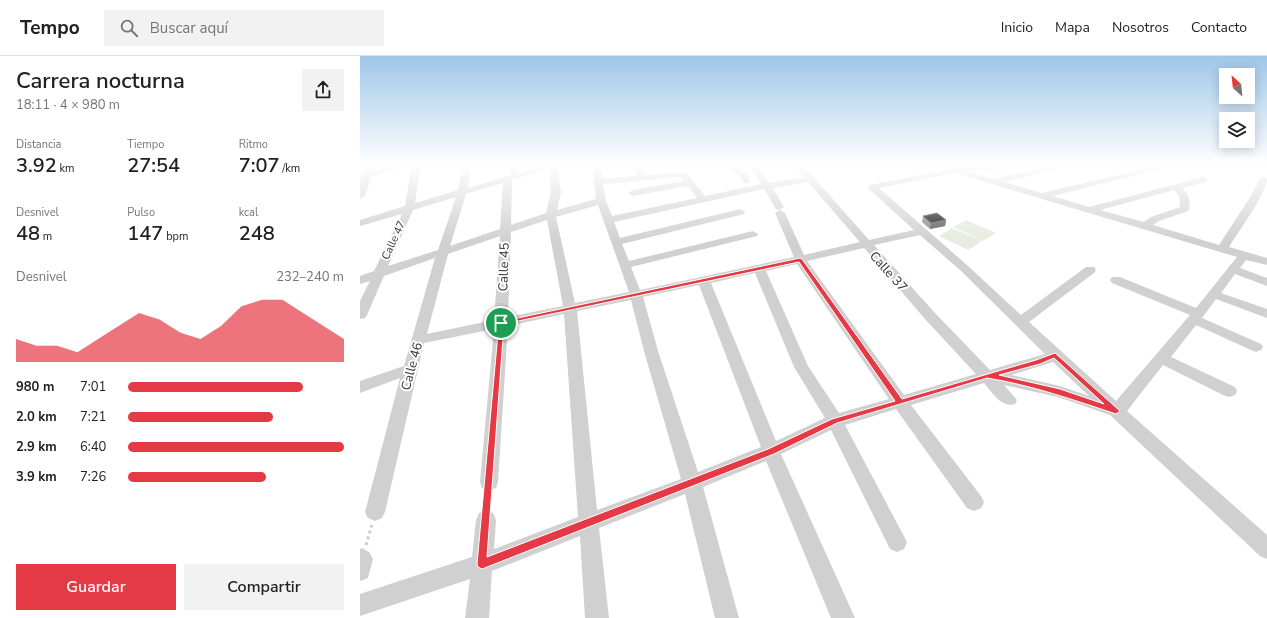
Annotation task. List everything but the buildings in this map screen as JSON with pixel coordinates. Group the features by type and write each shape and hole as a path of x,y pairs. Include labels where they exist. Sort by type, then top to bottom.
{"street":[{"name":"Calle 47","path":"360,315 409,208 412,189"},
{"name":"Calle 46","path":"375,512 410,369 442,253 463,189"},
{"path":"360,223 474,189"},
{"name":"Calle 45","path":"488,482 501,323 504,232 510,189"},
{"path":"556,189 552,215 570,309 580,440 597,618"},
{"path":"600,189 601,201 636,295 651,351 692,483 727,618"},
{"path":"633,193 655,189"},
{"path":"695,189 703,200"},
{"path":"608,220 752,189"},
{"path":"769,189 788,233 798,251 800,260 900,402 974,502"},
{"name":"Calle 37","path":"819,189 930,316 1009,400"},
{"path":"875,189 964,268 1055,355 1267,549"},
{"path":"1015,189 1267,262"},
{"path":"1040,197 1073,189"},
{"path":"1140,189 1149,193"},
{"path":"1087,210 1165,189"},
{"path":"1144,227 1155,220 1185,209 1186,200 1182,192 1178,189"},
{"path":"1222,249 1259,189"},
{"path":"1256,196 1267,199"},
{"path":"360,280 552,215 601,201"},
{"path":"616,242 740,212"},
{"path":"418,340 704,281 922,231"},
{"path":"625,266 753,234"},
{"path":"1116,411 1196,317 1244,255"},
{"path":"759,269 801,367 835,421 897,542"},
{"path":"1233,269 1267,282"},
{"path":"1021,322 1090,270"},
{"path":"1116,280 1256,346"},
{"path":"704,281 771,451 843,618"},
{"path":"1213,294 1267,314"},
{"path":"360,605 482,564 692,483 771,451 835,421 1038,362 1055,355"},
{"path":"1161,358 1229,391"},
{"path":"360,387 410,369"},
{"path":"987,376 1060,392 1116,411"},
{"path":"477,618 486,520"}],"path":[{"path":"486,520 488,482"},
{"path":"361,564 375,512"}],"shaded area":[{"path":"966,220 996,233 983,241 953,227"},
{"path":"952,228 982,241 968,250 939,236"}],"route":[{"path":"501,323 482,564 771,451 835,421 900,402 943,389 987,376 1012,370 1055,355 1116,411 1085,399 1060,392 987,376 900,402 800,260 501,323"}]}
